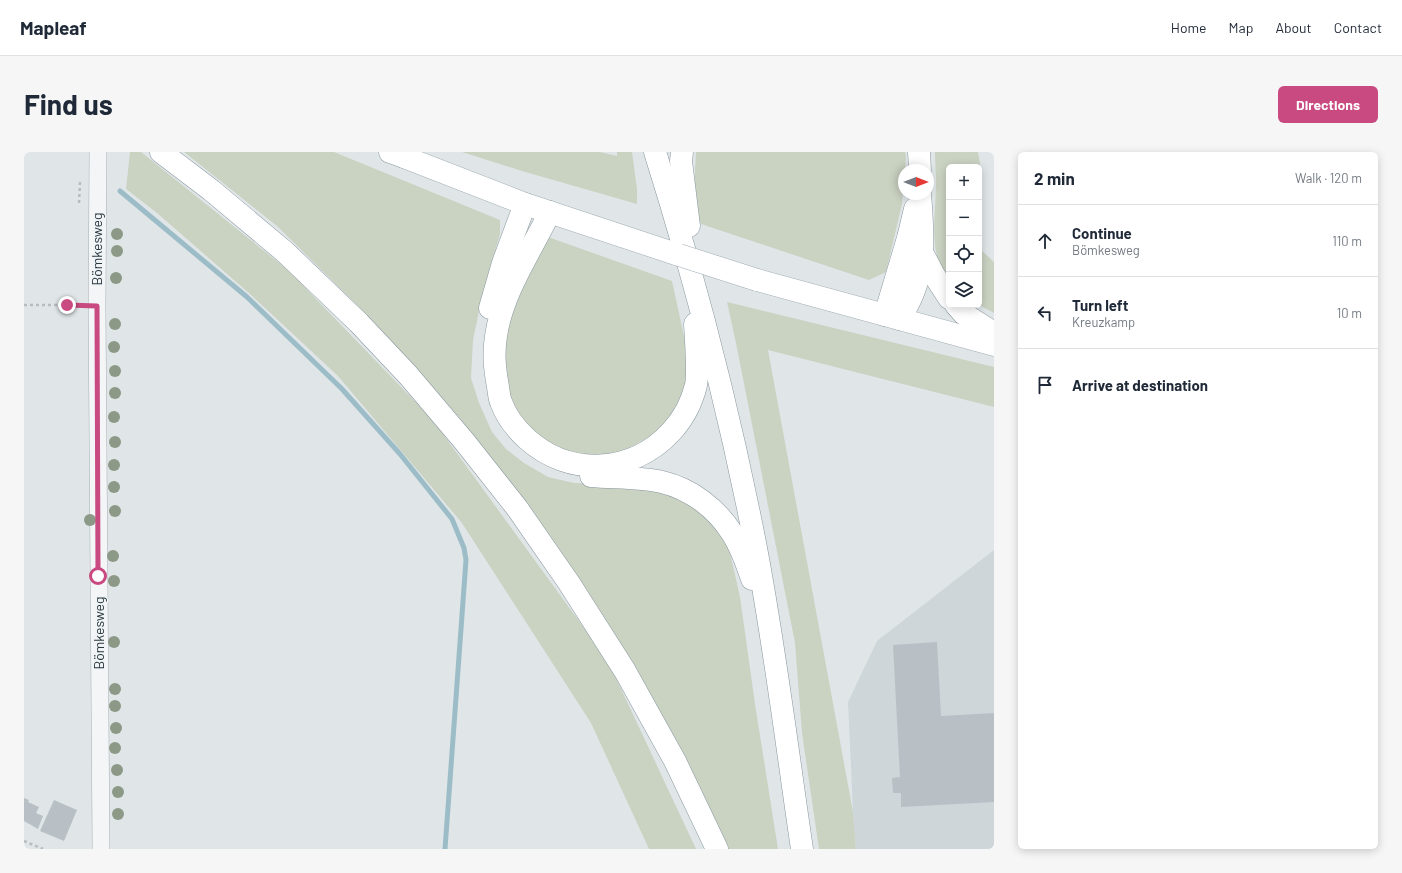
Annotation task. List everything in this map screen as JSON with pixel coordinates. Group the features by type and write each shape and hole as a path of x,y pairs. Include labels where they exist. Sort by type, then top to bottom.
{"main road":[{"path":"161,152 211,190 285,252 359,323 403,369 464,441 517,508 569,583 625,671 675,761 717,849"},
{"path":"655,152 691,270 722,391 756,547 772,639 802,849"},
{"path":"550,212 514,282 503,307 496,336 494,366 501,403 516,429 532,444 550,456 571,463 592,466 609,465 626,461 643,454 664,440 677,425 688,408 697,384 697,352 691,250 681,161 682,152"},
{"path":"919,152 920,164"},
{"path":"397,155 525,204 628,239 757,280 994,345"},
{"path":"892,317 918,200"},
{"path":"892,317 908,306 915,289 923,254 919,200"},
{"path":"525,204 504,263 484,332 482,375 489,405 506,434 524,454 549,468 574,475 641,479 662,482 682,488 703,500 718,515 733,534 747,565 772,639"},
{"path":"923,254 934,276 946,294"},
{"path":"959,308 964,314 994,332"}],"street":[{"name":"Bömkesweg","path":"98,152 97,306 101,849"}],"path":[{"path":"24,305 97,306"},
{"path":"24,841 43,849"}],"shaded area":[{"path":"994,550 994,849 856,849 848,702 877,641"}],"green space":[{"path":"130,152 141,152 288,270 432,419 608,661 696,849 649,849 591,723 462,523 338,376 250,294 157,213 126,189"},
{"path":"184,152 334,152 500,220 500,234 482,297 473,340 471,378 479,403 492,432 506,449 524,463 548,477 574,483 630,483 690,500 713,522 728,544 740,597 778,849 724,849 500,471 458,416 359,307 277,226"},
{"path":"462,152 600,152 617,156 617,152 632,152 637,189 637,204 522,171"},
{"path":"696,152 905,152 905,164 898,164 898,200 902,200 902,204 886,272 869,280 701,224 696,207"},
{"path":"935,152 978,152 980,164 946,164 946,276 942,270 935,247 934,221 936,183"},
{"path":"548,237 672,281 687,350 686,386 675,410 656,433 629,448 612,455 582,456 553,447 523,424 507,389 501,349 511,301"},
{"path":"982,251 994,262 994,313 982,307"},
{"path":"727,302 994,367 994,407 768,350 853,812 856,849 819,849 802,733 795,643"}],"building":[{"path":"937,642 941,716 994,713 994,802 901,807 901,793 893,793 892,778 900,777 893,645"},
{"path":"24,798 29,800 28,802 39,807 36,813 43,816 38,829 24,821"},
{"path":"54,800 77,810 64,841 40,831"}],"waterway":[{"path":"120,191 247,297 342,389 400,454 452,519 464,548 466,560 445,849"}],"route":[{"path":"67,305 97,306 98,576"}]}
